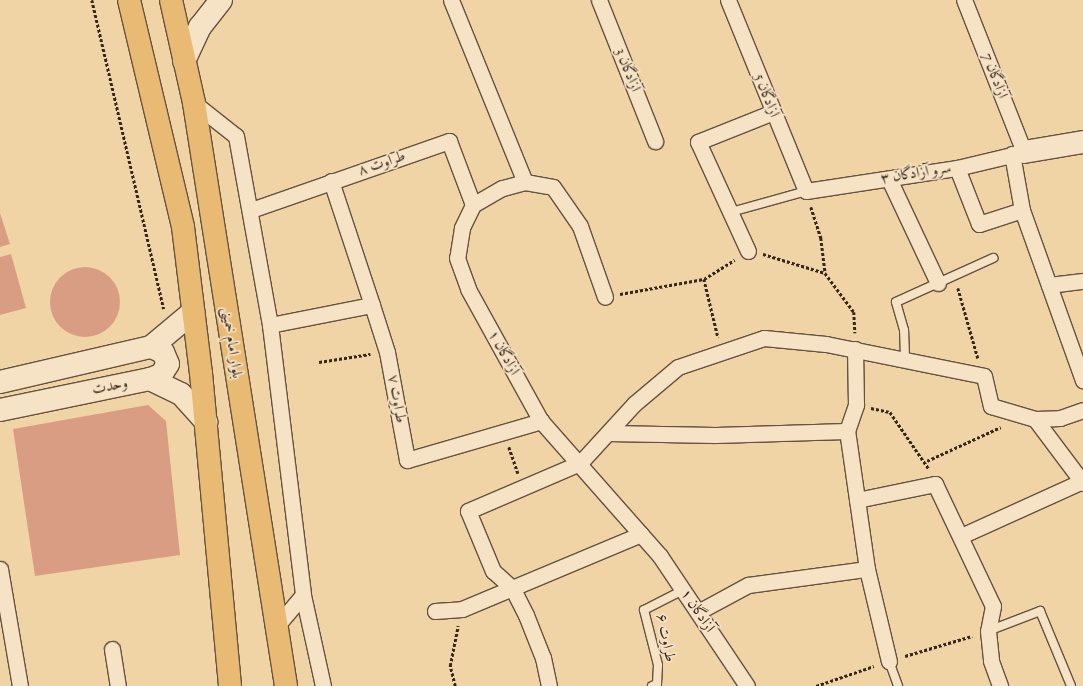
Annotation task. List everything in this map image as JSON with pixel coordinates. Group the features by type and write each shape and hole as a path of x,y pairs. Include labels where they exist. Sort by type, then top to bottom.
{"main road":[{"path":"129,0 183,227 206,422 230,686"},
{"name":"بلوار امام خمینی","path":"171,0 194,103 279,660 286,686"},
{"path":"279,660 281,686"}],"street":[{"path":"184,62 200,27 221,0"},
{"path":"451,0 525,182"},
{"name":"آزادگان 3","path":"598,0 655,141"},
{"name":"آزادگان 5","path":"728,0 806,191"},
{"name":"آزادگان 7","path":"964,0 1018,153 1022,210 1083,380"},
{"path":"194,103 236,136 251,210 270,325 303,595 323,686"},
{"path":"748,251 698,142 773,112"},
{"name":"طراوت ۸","path":"251,210 449,141 473,205"},
{"path":"1018,153 1083,142"},
{"name":"سرو آزادگان ۳","path":"806,191 957,168 1018,153"},
{"path":"957,168 979,224 1022,210"},
{"path":"889,179 938,283"},
{"name":"طراوت ۷","path":"331,181 387,352 407,460 541,421"},
{"path":"473,205 502,188 525,182 553,187 580,226 605,297"},
{"name":"آزادگان ۱","path":"473,205 462,228 457,258 468,289 541,421 580,462 641,534 683,590 747,686"},
{"path":"1049,285 1083,281"},
{"path":"270,325 372,305"},
{"name":"وحدت","path":"0,382 151,347 170,334 193,312"},
{"path":"549,686 543,658 512,588 493,571 468,511 580,462 608,433 678,367 764,338 855,349 905,357 984,376 991,406 1035,419 1060,418 1083,410"},
{"path":"150,379 161,375 168,364 163,352 151,347"},
{"path":"855,349 856,405 847,431 867,569 889,661"},
{"name":"وحدت","path":"0,410 150,379"},
{"path":"150,379 181,394 206,422"},
{"path":"961,536 1082,482 1035,419"},
{"path":"608,433 715,436 847,431"},
{"path":"857,500 935,484 993,606 988,631 991,661 1000,686"},
{"path":"436,611 462,609 641,534"},
{"path":"0,569 20,686"},
{"path":"698,612 748,585 867,569"},
{"path":"275,628 303,595"},
{"path":"112,649 118,686"}],"lane":[{"path":"731,212 806,191"},
{"path":"905,357 904,330 896,302 993,258"},
{"name":"طراوت ۶","path":"652,686 657,684 658,665 644,610 683,590"},
{"path":"988,631 1040,611 1070,686"},
{"path":"889,661 898,686"}],"path":[{"path":"92,0 170,334"},
{"path":"806,191 821,238 825,273 854,312 855,349"},
{"path":"605,297 704,279 748,251 783,258 825,273"},
{"path":"954,277 984,376"},
{"path":"704,279 722,351"},
{"path":"319,362 387,352"},
{"path":"856,405 890,412 927,461 935,484"},
{"path":"927,461 987,436 1020,415"},
{"path":"503,432 523,487"},
{"path":"455,686 450,666 462,609"},
{"path":"816,686 889,661 988,631"}],"building":[{"path":"0,213 10,244 0,247"},
{"path":"11,254 26,308 0,315 0,257"},
{"path":"85,267 98,270 110,277 117,289 120,302 117,315 110,327 98,334 85,337 72,334 60,327 53,315 50,302 53,289 60,277 72,270"},
{"path":"148,405 166,421 180,555 35,576 13,429"}]}
